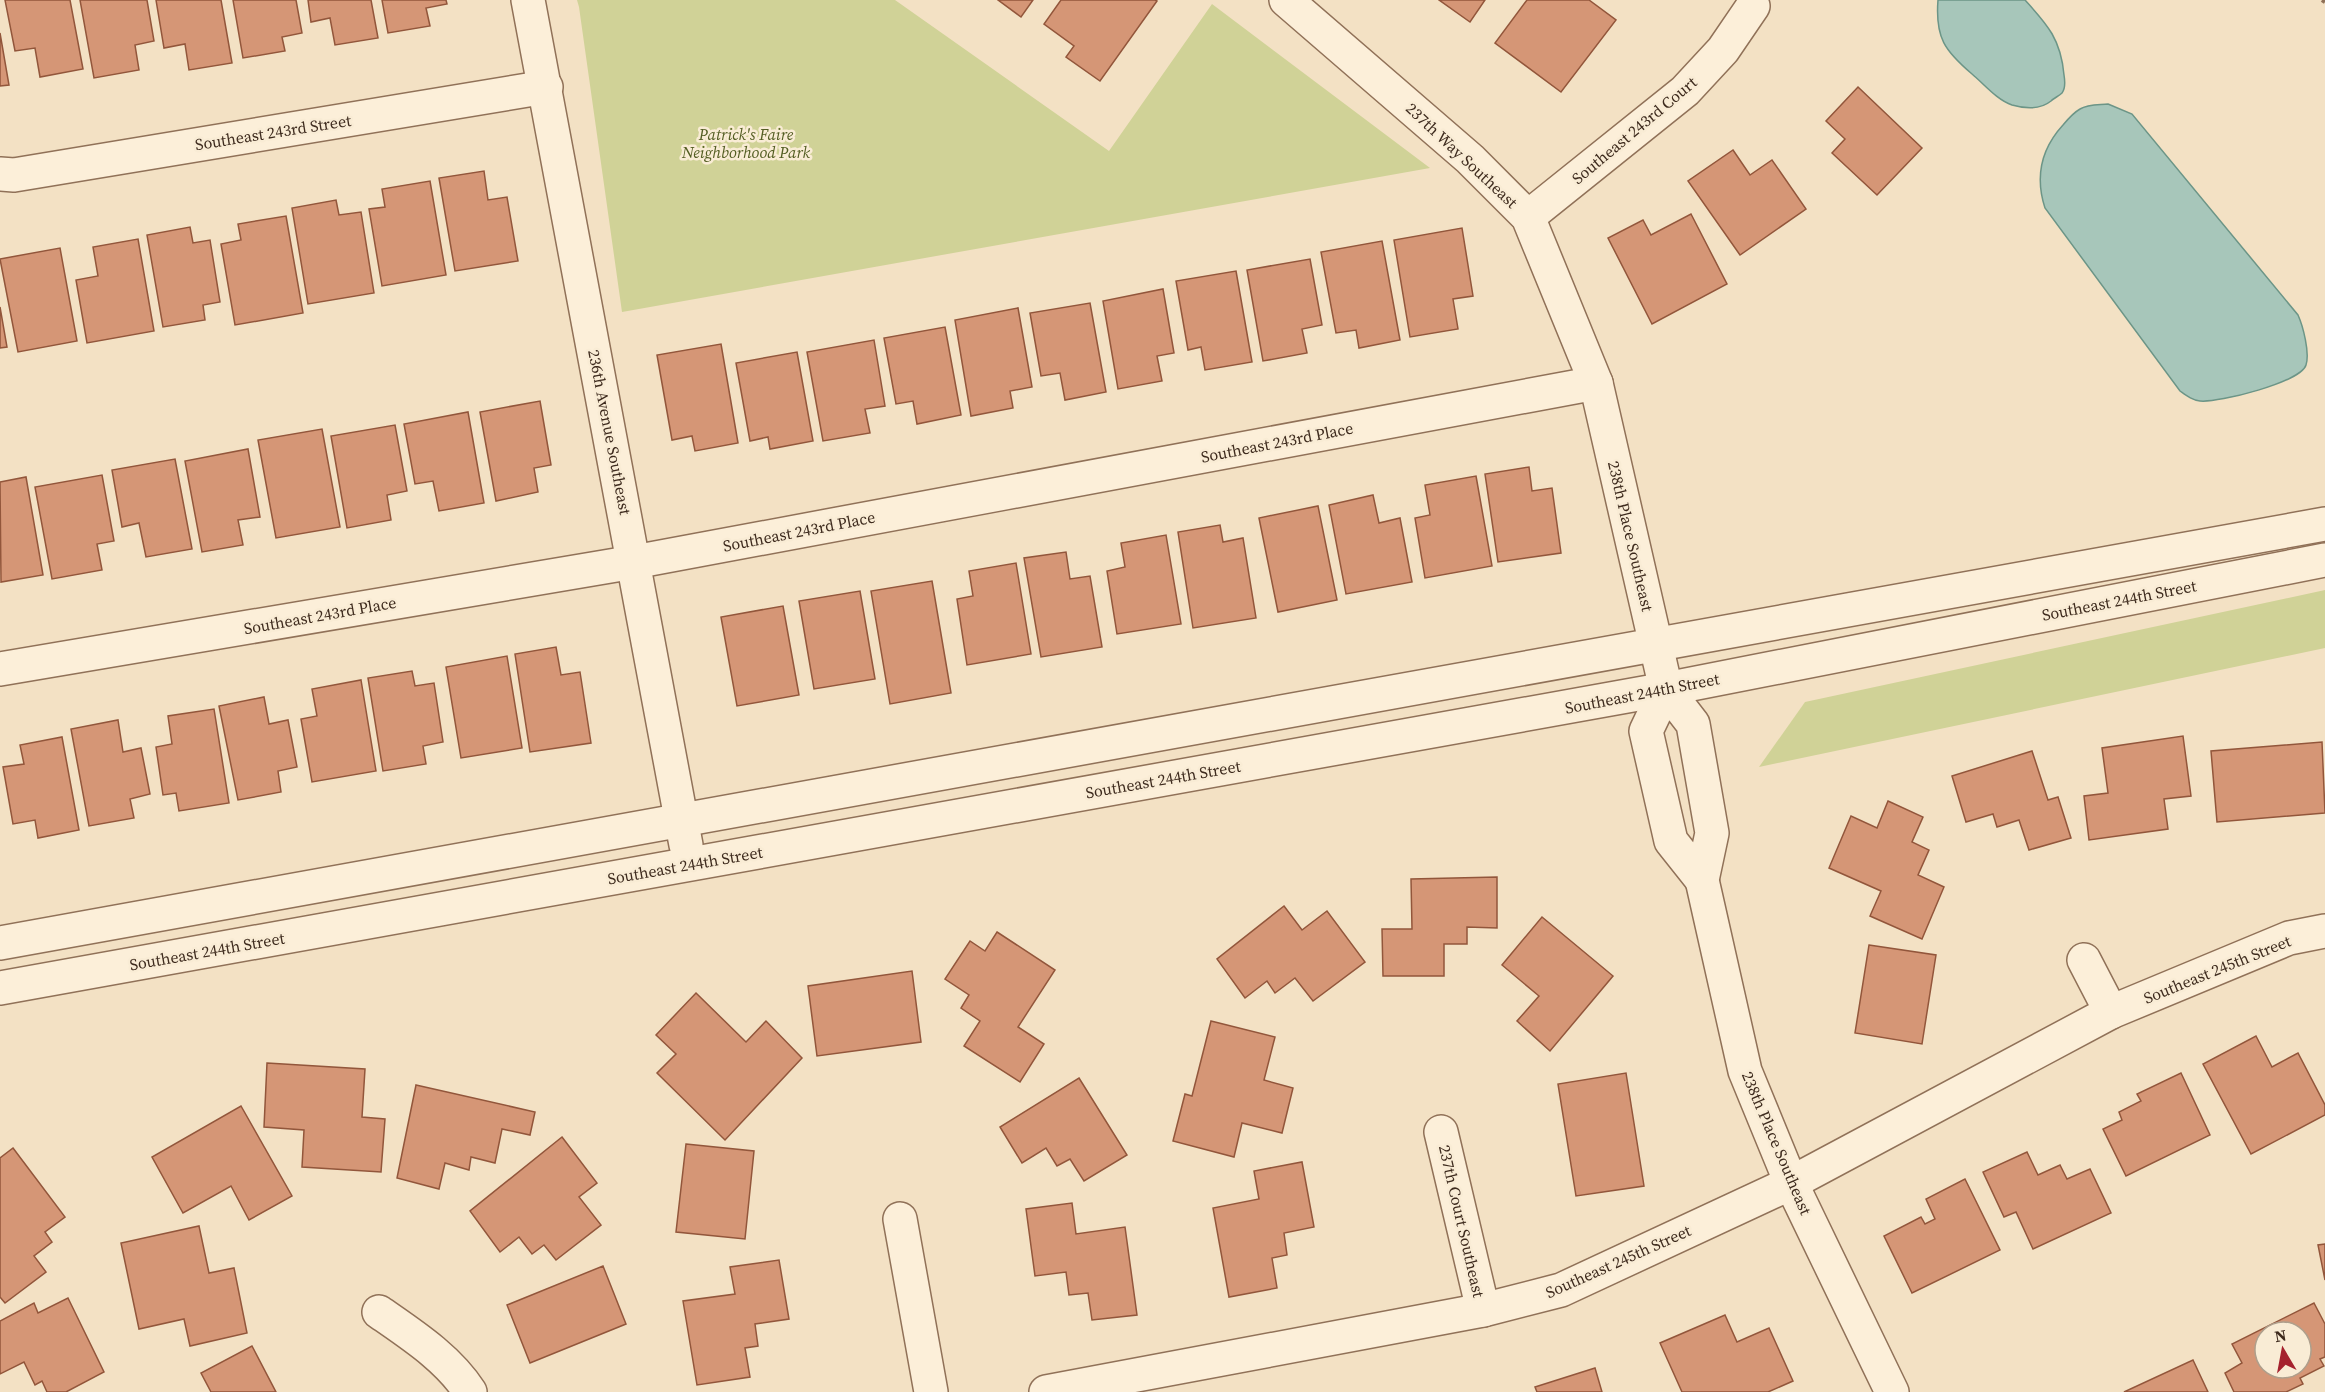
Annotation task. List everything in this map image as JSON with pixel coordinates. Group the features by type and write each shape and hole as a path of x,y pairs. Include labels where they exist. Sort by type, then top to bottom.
{"street":[{"name":"236th Avenue Southeast","path":"528,0 690,865"},
{"name":"237th Way Southeast","path":"1286,0 1470,159 1528,217 1596,383"},
{"name":"Southeast 243rd Court","path":"1528,217 1684,91 1723,50 1753,6"},
{"name":"Southeast 243rd Street","path":"0,174 14,175 546,87"},
{"name":"Southeast 243rd Place","path":"0,669 634,562 1596,383"},
{"name":"238th Place Southeast","path":"1596,383 1666,689 1693,724 1712,833 1702,880 1745,1071 1791,1183 1892,1392"},
{"path":"0,943 682,825 2325,524"},
{"name":"Southeast 244th Street","path":"0,988 1666,689 2325,560"},
{"name":"238th Place Southeast","path":"1666,689 1646,730 1671,841 1702,880"},
{"name":"Southeast 245th Street","path":"1046,1392 1484,1310 1561,1290 1791,1183 2111,1012 2289,938 2325,931"},
{"path":"2084,960 2111,1012"},
{"name":"237th Court Southeast","path":"1441,1132 1484,1310"},
{"path":"900,1219 932,1392"},
{"path":"379,1312 421,1341 461,1378 470,1392"}],"green space":[{"name":"Patrick's Faire Neighborhood Park","path":"577,0 895,0 1109,151 1212,4 1430,168 622,312"},
{"path":"2325,590 2325,648 1759,767 1805,702"}],"shaded area":[{"path":"1938,0 2025,0 2047,25 2060,52 2065,80 2062,93 2047,104 2033,108 2012,105 1996,96 1955,58 1944,43 1938,24"},
{"path":"2108,104 2132,114 2298,315 2307,347 2306,365 2301,372 2258,390 2224,399 2200,401 2187,396 2180,391 2045,208 2040,174 2045,154 2056,134 2071,116 2083,107"}],"building":[{"path":"5,0 70,0 83,69 40,77 35,48 15,51"},
{"path":"80,0 147,0 154,41 135,45 139,70 94,78"},
{"path":"156,0 221,0 232,63 189,70 185,44 164,48"},
{"path":"233,0 296,0 302,33 282,37 285,51 243,58"},
{"path":"308,0 371,0 378,38 335,45 330,18 311,22"},
{"path":"382,0 446,0 447,4 426,8 430,26 388,33"},
{"path":"998,0 1033,0 1021,17"},
{"path":"1061,0 1157,1 1100,81 1066,57 1074,46 1044,24"},
{"path":"1439,0 1485,0 1470,22"},
{"path":"1527,0 1589,0 1616,20 1561,92 1495,43"},
{"path":"0,33 9,85 0,86"},
{"path":"1858,87 1922,148 1877,195 1832,153 1845,139 1826,121"},
{"path":"1733,150 1750,175 1772,160 1806,209 1740,255 1688,181"},
{"path":"484,171 488,200 507,197 518,261 455,271 439,178"},
{"path":"430,181 446,275 382,286 369,209 385,207 382,189"},
{"path":"336,200 339,215 361,212 374,293 308,304 292,208"},
{"path":"1691,214 1727,284 1652,324 1608,238 1643,220 1651,235"},
{"path":"286,216 303,313 235,325 221,244 241,240 238,224"},
{"path":"190,227 193,243 210,240 220,302 203,305 205,320 163,327 147,235"},
{"path":"1462,228 1473,296 1453,299 1458,329 1410,337 1394,240"},
{"path":"138,239 154,331 87,343 76,280 98,276 93,247"},
{"path":"1382,241 1400,340 1359,348 1356,330 1336,333 1321,252"},
{"path":"60,248 77,341 18,352 0,259"},
{"path":"1310,259 1322,325 1302,329 1307,353 1263,361 1247,270"},
{"path":"1236,271 1252,362 1205,370 1201,347 1188,350 1176,281"},
{"path":"1163,289 1174,353 1157,356 1162,381 1118,389 1103,301"},
{"path":"1090,303 1106,392 1065,400 1060,373 1041,376 1030,313"},
{"path":"0,307 7,347 0,348"},
{"path":"1018,308 1032,387 1010,391 1013,408 971,416 955,320"},
{"path":"945,327 961,415 917,424 913,401 896,404 884,338"},
{"path":"874,340 885,406 865,409 870,433 823,441 807,352"},
{"path":"721,344 738,443 695,451 692,436 672,440 657,355"},
{"path":"797,352 813,441 770,449 768,437 750,441 736,363"},
{"path":"540,401 551,465 534,468 538,492 496,501 480,412"},
{"path":"468,412 484,503 439,511 433,481 415,484 404,424"},
{"path":"395,425 407,491 387,495 391,520 347,528 331,436"},
{"path":"322,429 340,527 276,538 258,440"},
{"path":"248,449 260,517 238,520 243,545 202,552 185,461"},
{"path":"175,459 192,549 146,557 139,523 122,527 112,470"},
{"path":"1529,467 1532,491 1552,488 1561,553 1498,562 1485,474"},
{"path":"102,475 114,541 97,544 102,570 52,579 35,487"},
{"path":"1476,476 1492,566 1425,578 1415,518 1430,515 1425,485"},
{"path":"26,477 43,575 1,582 0,482"},
{"path":"1373,495 1379,523 1400,518 1412,582 1346,594 1329,505"},
{"path":"1318,506 1337,600 1278,612 1259,518"},
{"path":"1220,525 1223,542 1243,538 1256,618 1193,628 1178,532"},
{"path":"1166,535 1181,624 1117,634 1107,571 1125,567 1121,543"},
{"path":"1066,552 1070,579 1090,576 1102,647 1041,657 1024,558"},
{"path":"1016,563 1031,654 967,665 957,599 973,596 969,571"},
{"path":"932,581 951,693 890,704 871,591"},
{"path":"860,591 875,679 814,689 799,601"},
{"path":"783,606 799,695 737,706 721,617"},
{"path":"556,647 561,675 580,672 591,743 530,752 515,654"},
{"path":"507,656 522,748 461,758 446,667"},
{"path":"412,671 415,686 434,683 443,742 423,746 426,764 383,771 368,678"},
{"path":"361,680 376,771 312,782 301,719 317,716 312,689"},
{"path":"264,697 269,724 288,720 297,767 278,771 281,792 238,800 219,706"},
{"path":"214,709 229,803 179,811 176,793 163,795 156,747 172,744 168,716"},
{"path":"118,720 123,752 141,748 150,794 130,799 134,818 89,826 71,729"},
{"path":"2183,736 2191,796 2164,799 2168,829 2089,840 2084,796 2108,793 2102,748"},
{"path":"62,737 79,830 38,838 35,820 13,824 3,767 24,764 20,745"},
{"path":"2322,742 2325,813 2217,822 2211,751"},
{"path":"2032,751 2048,800 2058,797 2071,838 2029,850 2019,820 1997,827 1993,814 1966,822 1952,776"},
{"path":"1888,801 1923,817 1912,842 1929,850 1918,875 1944,887 1922,939 1870,916 1881,891 1829,868 1851,816 1877,828"},
{"path":"1497,877 1497,928 1467,927 1467,944 1444,944 1444,976 1383,976 1382,929 1412,929 1411,879"},
{"path":"1284,906 1302,930 1327,911 1365,962 1313,1001 1295,978 1275,993 1267,981 1245,998 1217,959"},
{"path":"1542,917 1613,976 1550,1051 1517,1021 1539,996 1502,965"},
{"path":"997,932 1055,970 1018,1027 1044,1044 1020,1082 964,1046 980,1021 961,1008 969,995 945,979 970,941 985,951"},
{"path":"1869,945 1936,955 1922,1044 1855,1033"},
{"path":"912,971 921,1042 817,1056 808,986"},
{"path":"696,993 746,1042 766,1021 802,1058 725,1140 657,1073 676,1054 656,1035"},
{"path":"1211,1021 1275,1037 1264,1080 1293,1088 1282,1133 1242,1123 1234,1157 1173,1141 1185,1094 1192,1096"},
{"path":"2256,1036 2272,1067 2298,1053 2325,1105 2325,1115 2251,1154 2203,1064"},
{"path":"267,1063 365,1069 362,1117 385,1119 381,1172 302,1167 304,1130 264,1127"},
{"path":"1626,1073 1644,1186 1576,1196 1558,1084"},
{"path":"2181,1073 2210,1135 2126,1176 2103,1129 2122,1120 2119,1112 2141,1101 2137,1094"},
{"path":"1079,1078 1127,1155 1084,1181 1070,1159 1057,1166 1046,1148 1022,1163 1000,1127"},
{"path":"416,1085 535,1112 530,1135 502,1129 495,1163 471,1157 469,1170 445,1163 439,1189 397,1178"},
{"path":"241,1106 292,1196 249,1220 231,1186 183,1213 152,1157"},
{"path":"562,1137 597,1183 579,1197 601,1225 556,1260 544,1245 532,1254 519,1237 500,1252 470,1211"},
{"path":"686,1144 754,1151 745,1239 676,1232"},
{"path":"13,1148 65,1217 45,1232 52,1242 34,1256 46,1272 5,1303 0,1297 0,1158"},
{"path":"2027,1152 2038,1175 2060,1165 2067,1179 2090,1169 2111,1213 2033,1249 2016,1212 2004,1217 1983,1172"},
{"path":"1302,1162 1314,1227 1284,1233 1287,1255 1272,1258 1277,1288 1229,1297 1213,1208 1259,1199 1254,1171"},
{"path":"1965,1179 2000,1250 1912,1293 1884,1236 1921,1217 1925,1224 1935,1219 1926,1199"},
{"path":"1072,1203 1076,1234 1125,1227 1137,1315 1092,1320 1088,1293 1069,1295 1066,1272 1035,1276 1026,1209"},
{"path":"199,1226 209,1273 234,1268 247,1333 190,1346 184,1319 139,1329 121,1243"},
{"path":"2325,1244 2325,1280 2318,1245"},
{"path":"779,1260 789,1319 755,1324 758,1346 745,1348 750,1377 697,1385 683,1301 735,1294 730,1267"},
{"path":"603,1266 626,1324 530,1363 507,1305"},
{"path":"68,1298 104,1372 66,1392 47,1392 42,1381 35,1385 24,1362 0,1374 0,1321 34,1303 38,1313"},
{"path":"2314,1303 2325,1324 2325,1357 2320,1359 2324,1366 2313,1372 2313,1320 2280,1320"},
{"path":"1725,1315 1737,1342 1769,1328 1793,1381 1768,1392 1682,1392 1660,1343"},
{"path":"2253,1334 2253,1380 2301,1380 2303,1384 2286,1392 2234,1392 2225,1373 2242,1363 2232,1344"},
{"path":"252,1346 276,1392 211,1392 201,1373"},
{"path":"2193,1360 2208,1392 2124,1392"},
{"path":"1595,1368 1602,1392 1537,1392 1535,1387"}]}
